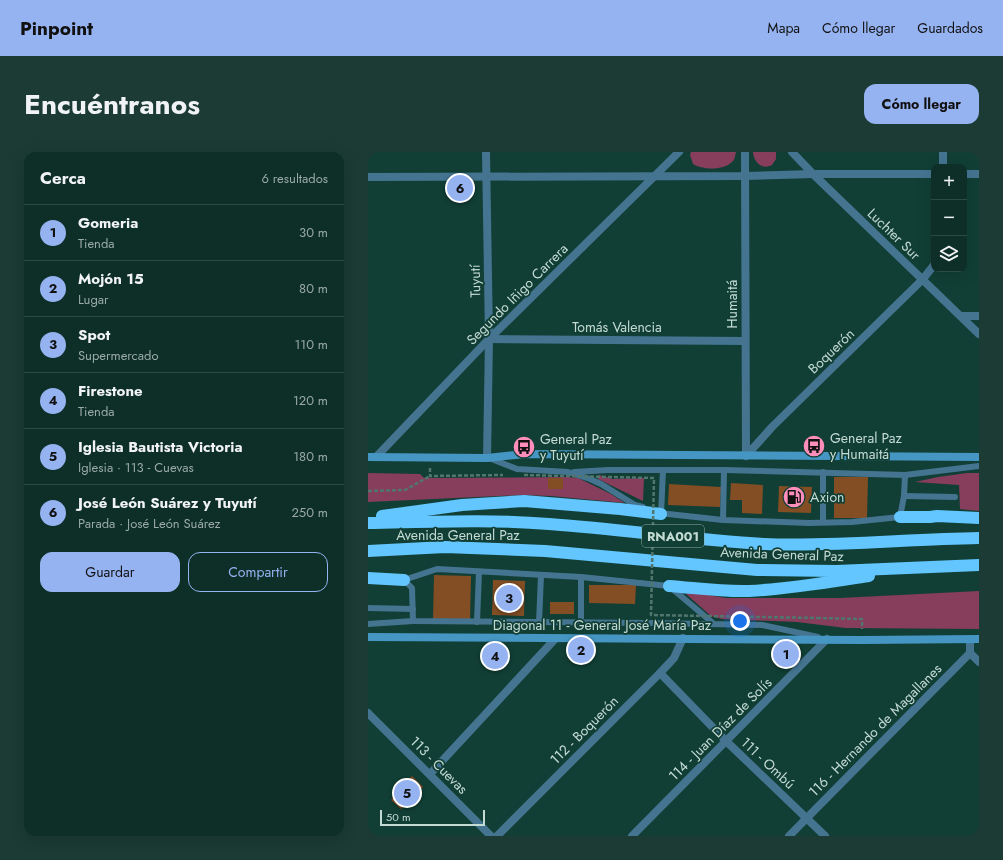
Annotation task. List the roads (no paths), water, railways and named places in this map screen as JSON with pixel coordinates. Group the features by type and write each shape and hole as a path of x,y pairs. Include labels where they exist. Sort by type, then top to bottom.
{"highway":[{"path":"368,518 462,505 524,501 661,514"},
{"path":"900,517 937,516 979,518"},
{"name":"Avenida General Paz","path":"368,523 462,521 549,524 764,544 811,544 979,538"},
{"name":"Avenida General Paz","path":"368,551 445,548 545,551 758,570 836,571 979,565"},
{"path":"669,586 724,591 780,589 938,566"},
{"path":"368,578 404,580"}],"street":[{"name":"Tuyutí","path":"486,152 489,339 487,458"},
{"name":"Segundo Iñigo Carrera","path":"372,457 489,339 679,152"},
{"name":"Humaitá","path":"745,152 746,456"},
{"name":"Luchter Sur","path":"792,152 979,334"},
{"path":"943,152 943,164"},
{"path":"368,177 931,174"},
{"path":"967,174 979,174"},
{"name":"Boquerón","path":"746,456 772,427 923,279 931,269"},
{"path":"961,316 979,316"},
{"name":"Tomás Valencia","path":"489,339 745,341"},
{"path":"372,457 487,458 525,454 979,458"},
{"name":"Diagonal 11 - General José María Paz","path":"368,637 555,639 979,639"},
{"name":"112 - Boquerón","path":"497,836 660,673 674,658 683,638"},
{"path":"430,774 555,639"},
{"name":"114 - Juan Díaz de Solís","path":"632,836 827,639"},
{"path":"970,639 970,653 979,662"},
{"name":"116 - Hernando de Magallanes","path":"789,836 970,653"},
{"name":"111 - Ombú","path":"660,673 726,741 825,836"},
{"name":"113 - Cuevas","path":"368,713 491,836"}],"lane":[{"path":"487,458 517,469 568,472 608,470 724,470 905,475 979,466"},
{"path":"661,514 663,470"},
{"path":"723,520 724,470"},
{"path":"568,472 590,479 635,505 661,514 723,520 823,522 852,522 900,517 904,496 905,475"},
{"path":"823,472 823,522"},
{"path":"904,496 955,497"},
{"path":"413,621 412,588 404,580 437,569 581,577 669,586 714,624"},
{"path":"477,622 479,572"},
{"path":"539,623 541,575"},
{"path":"580,623 581,577"},
{"path":"368,608 412,608"},
{"path":"368,624 413,621 714,624 762,626 827,639"}],"place":[{"name":"José León Suárez y Tuyutí","path":"460,188"},
{"name":"General Paz y Humaitá","path":"814,446"},
{"name":"General Paz y Tuyutí","path":"524,447"},
{"name":"Axion","path":"794,497"},
{"name":"Spot","path":"509,598"},
{"name":"Mojón 15","path":"581,650"},
{"name":"Gomeria","path":"786,654"},
{"name":"Firestone","path":"495,656"},
{"name":"Iglesia Bautista Victoria","path":"407,793"}]}
